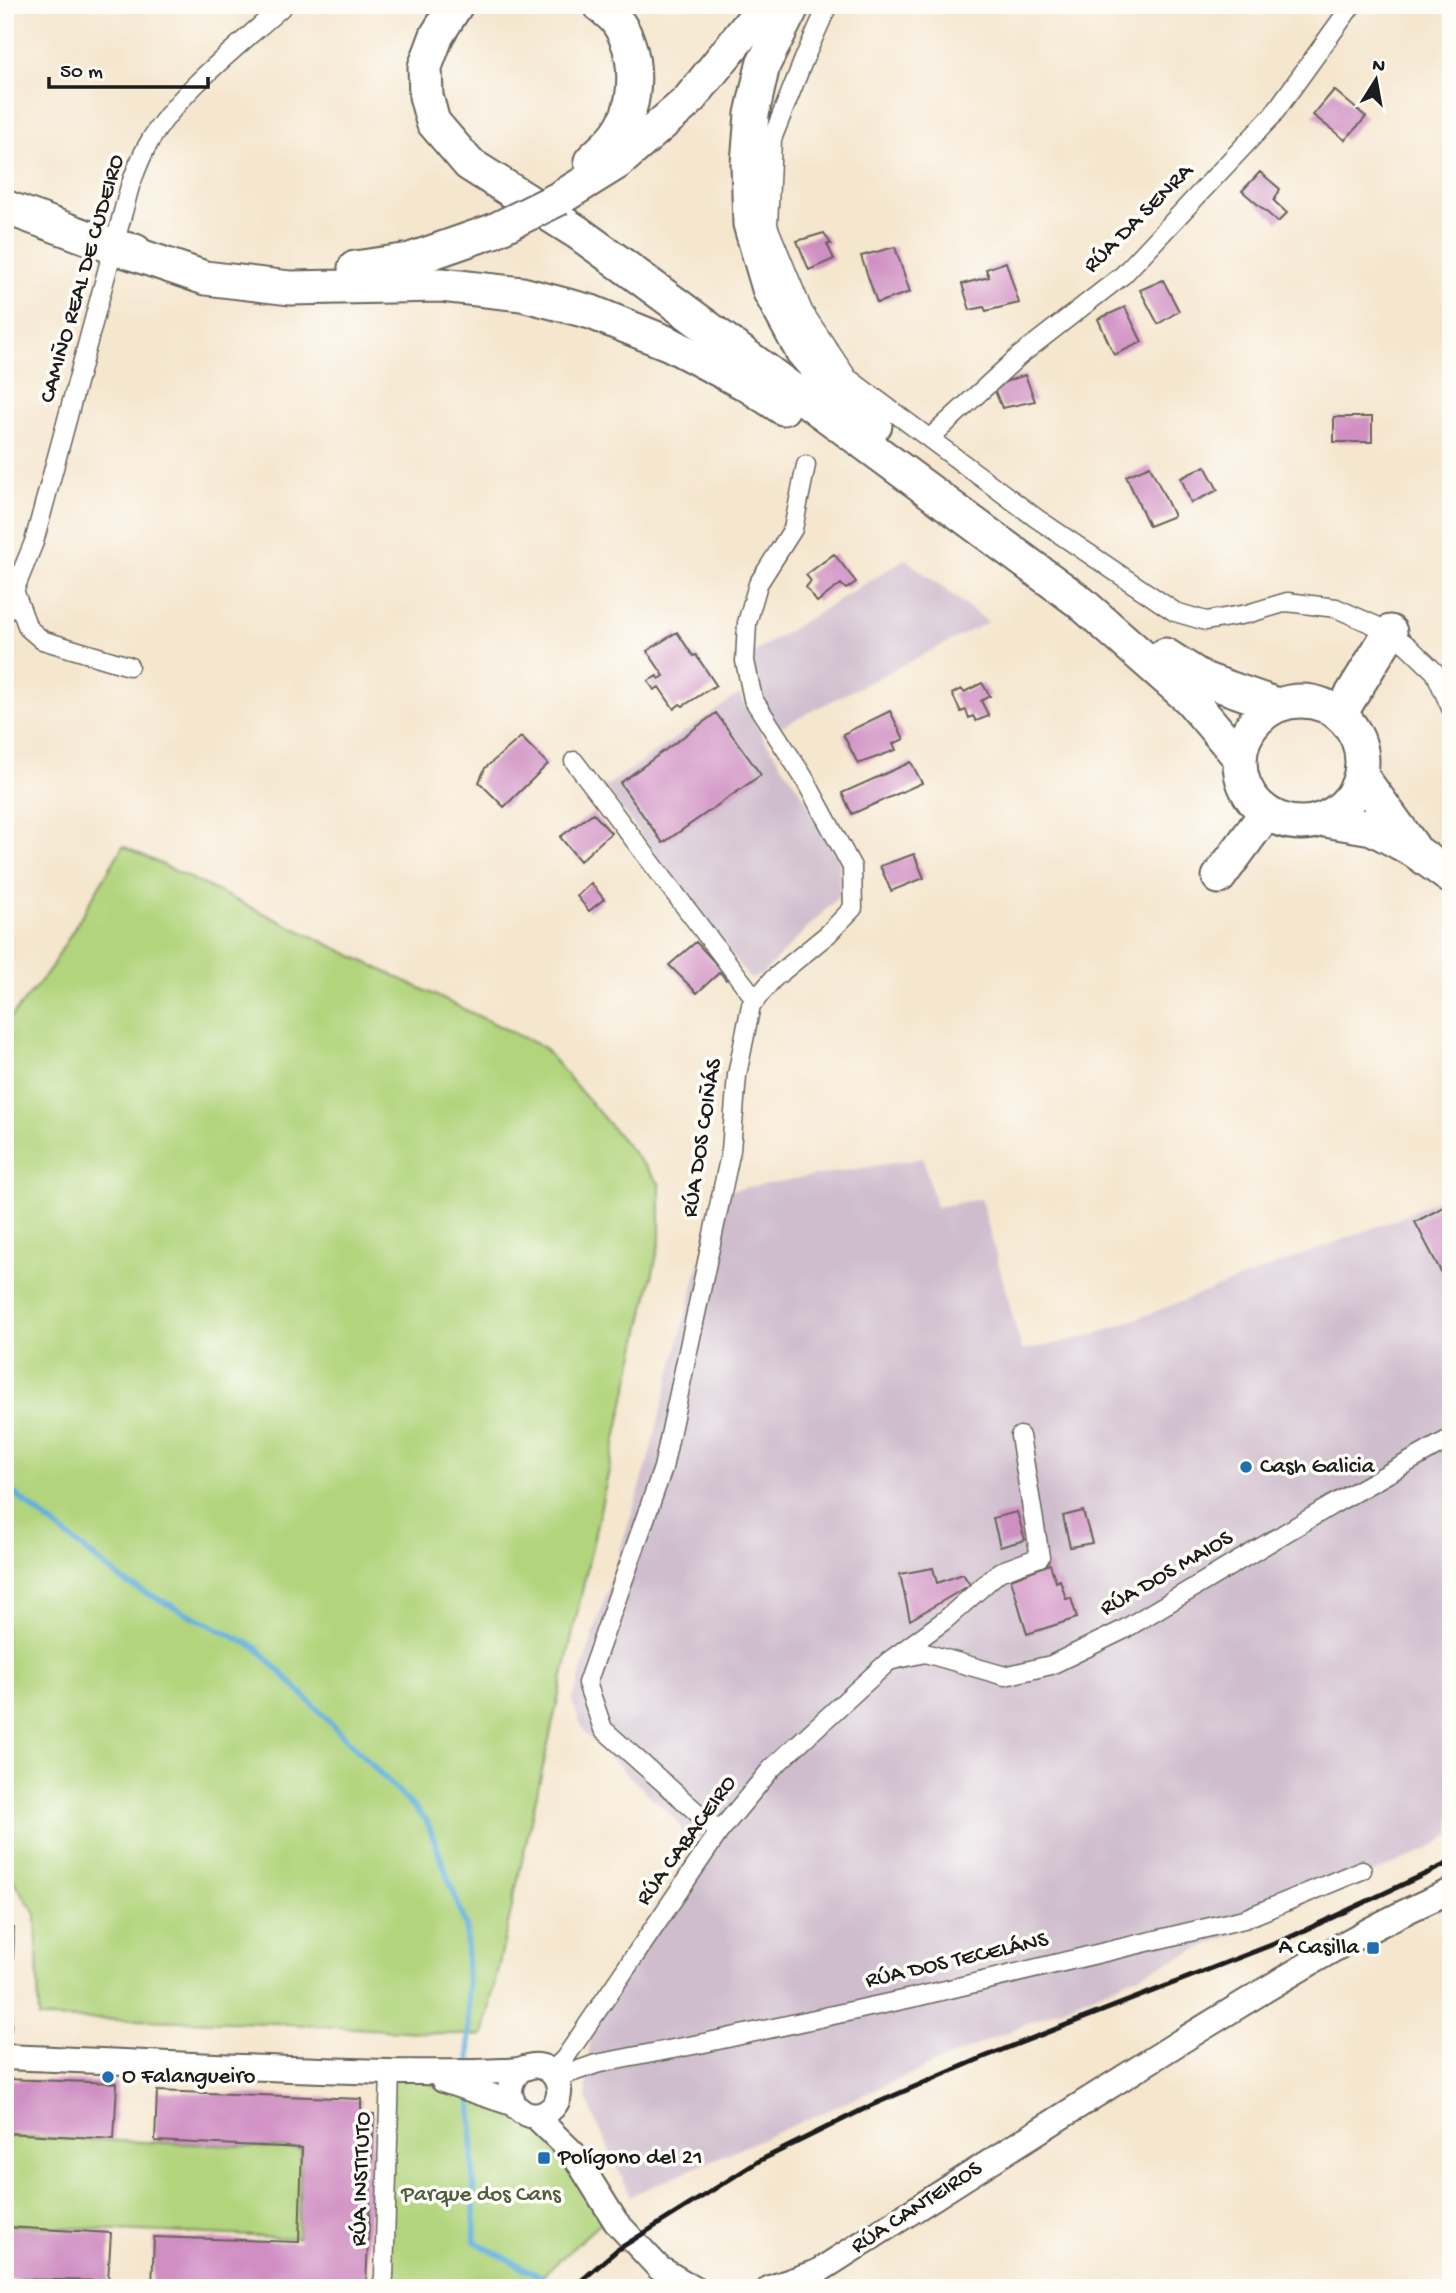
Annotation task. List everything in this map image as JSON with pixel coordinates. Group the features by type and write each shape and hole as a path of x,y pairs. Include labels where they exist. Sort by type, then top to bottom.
{"highway":[{"path":"456,5 437,35 425,66 426,96 433,122 469,164 586,239 1080,602 1203,679 1277,705"},
{"path":"560,198 619,132 631,103 634,76 629,47 616,21 600,5"},
{"path":"114,247 247,271 339,271 410,260 493,231 560,198 618,162 688,101 765,5"},
{"path":"793,5 763,65 752,114 748,163 750,224 770,292 802,351 844,400 940,475 1035,569"},
{"path":"5,207 205,278 290,288 441,285 522,294 591,312 670,344 748,385 919,503 1035,569"},
{"path":"1080,602 1191,699 1240,758"},
{"path":"1340,714 1390,632"},
{"path":"1325,820 1349,800 1362,776 1360,742 1345,718 1318,702 1300,700 1277,705 1261,715 1250,727 1240,758 1242,777 1249,793 1266,813 1290,822 1325,820 1372,828 1415,850 1451,877"},
{"path":"1362,776 1415,850"},
{"path":"1219,877 1266,813"}],"street":[{"name":"CAMIÑO REAL DE CUDEIRO","path":"5,613 34,542 134,175 162,122 181,100 284,5"},
{"path":"828,5 772,139 768,226 803,311 848,378 1037,518 1175,612 1206,621 1247,614 1287,602 1336,608 1390,632 1435,672 1451,708"},
{"name":"RÚA DA SENRA","path":"930,438 1019,356 1123,275 1272,116 1352,5"},
{"name":"RÚA DOS COIÑÁS","path":"719,1832 603,1729 587,1683 663,1468 731,1150 737,1074 751,1005 773,979 828,934 853,908 852,867 804,778 753,699 744,661 747,623 758,584 793,530 806,465"},
{"path":"15,593 28,628 41,640 129,666"},
{"path":"574,761 756,1000"},
{"name":"RÚA CABACEIRO","path":"555,2083 565,2058 719,1832 772,1768 889,1661 945,1619 999,1572 1040,1557 1020,1436"},
{"name":"RÚA DOS MAIOS","path":"889,1661 925,1653 1005,1676 1051,1665 1123,1630 1332,1504 1451,1438"},
{"name":"RÚA DOS TECELÁNS","path":"555,2083 596,2064 916,1997 1244,1919 1362,1870"},
{"name":"RÚA CANTEIROS","path":"770,2288 817,2272 1023,2140 1297,1971 1377,1926 1451,1891"},
{"path":"5,2057 390,2072 520,2070"},
{"path":"512,2103 510,2086 514,2076 528,2066 538,2066 555,2083 573,2153"},
{"path":"390,2072 444,2080 512,2103 527,2115 535,2116 552,2109 555,2083"},
{"name":"RÚA INSTITUTO","path":"381,2288 384,2277 390,2072"},
{"path":"535,2116 573,2153 617,2222 675,2284"}],"shaded area":[{"path":"905,559 988,622 776,729 757,697 748,656"},
{"path":"739,694 764,739 801,792 839,859 840,895 761,975 750,979 605,787"},
{"path":"923,1158 936,1207 981,1199 1022,1351 1094,1335 1402,1217 1451,1192 1451,1834 1429,1849 630,2196 586,2099 590,2037 693,1848 676,1820 585,1734 572,1702 645,1472 718,1192"}],"green space":[{"path":"123,846 543,1047 660,1184 660,1241 483,2036 273,2023 39,2018 36,1914 5,1869 5,1024 47,974"},
{"name":"Parque dos Cans","path":"390,2072 521,2111 611,2213 529,2288 381,2288"},
{"path":"5,2136 301,2149 298,2238 5,2225"}],"building":[{"path":"1334,90 1366,117 1345,140 1313,115"},
{"path":"1260,172 1280,189 1274,201 1287,213 1278,222 1242,191"},
{"path":"824,233 831,244 827,244 834,259 809,270 797,241"},
{"path":"895,247 910,292 877,303 861,256"},
{"path":"1006,262 1019,303 986,311 984,307 970,310 962,284 989,277 986,269"},
{"path":"1163,280 1179,311 1158,324 1140,290"},
{"path":"1125,307 1142,342 1114,355 1098,319"},
{"path":"1025,375 1035,401 1002,408 995,391 1005,382"},
{"path":"1334,417 1372,417 1372,442 1334,442"},
{"path":"1150,466 1174,516 1149,526 1126,476"},
{"path":"1205,466 1218,490 1191,503 1181,478"},
{"path":"834,554 856,582 846,589 841,584 817,602 806,587 811,581 806,575"},
{"path":"677,632 716,685 674,709 659,687 654,690 648,681 664,676 647,651"},
{"path":"982,683 990,696 981,701 989,716 976,721 973,716 969,718 966,710 961,712 952,694 961,689 964,692"},
{"path":"890,711 904,739 893,744 896,750 858,764 843,734"},
{"path":"716,713 761,775 663,843 620,783"},
{"path":"521,737 548,764 504,807 479,782 485,768"},
{"path":"911,762 922,783 852,814 842,793"},
{"path":"593,813 611,833 580,861 560,837"},
{"path":"914,854 924,878 891,891 880,866"},
{"path":"591,883 604,899 589,911 577,896"},
{"path":"696,942 729,978 726,980 720,972 697,993 669,965"},
{"path":"1451,1203 1451,1291 1415,1222"},
{"path":"1083,1511 1092,1543 1070,1547 1063,1516"},
{"path":"1017,1512 1025,1540 1000,1547 993,1518"},
{"path":"1050,1564 1056,1582 1060,1580 1066,1599 1071,1598 1077,1618 1027,1634 1011,1579"},
{"path":"933,1568 937,1583 963,1574 970,1585 910,1620 900,1574"},
{"path":"5,1928 14,1928 11,2031 5,2031"},
{"path":"5,2079 117,2083 114,2139 5,2133"},
{"path":"157,2091 361,2099 361,2113 374,2114 366,2285 354,2284 354,2288 152,2288 154,2237 299,2242 302,2148 155,2141"},
{"path":"5,2227 111,2233 108,2281 5,2279"}],"waterway":[{"path":"5,1486 126,1583 257,1648 427,1821 466,1926 470,2066"},
{"path":"471,2095 475,2242 562,2288"}],"railway":[{"path":"573,2288 617,2250 759,2161 872,2105 984,2057 1284,1940 1451,1862"}],"place":[{"name":"Cash Galicia","path":"1246,1467"},
{"name":"A Casilla","path":"1373,1948"},
{"name":"O Falangueiro","path":"108,2077"},
{"name":"Polígono del 21","path":"544,2158"}]}
